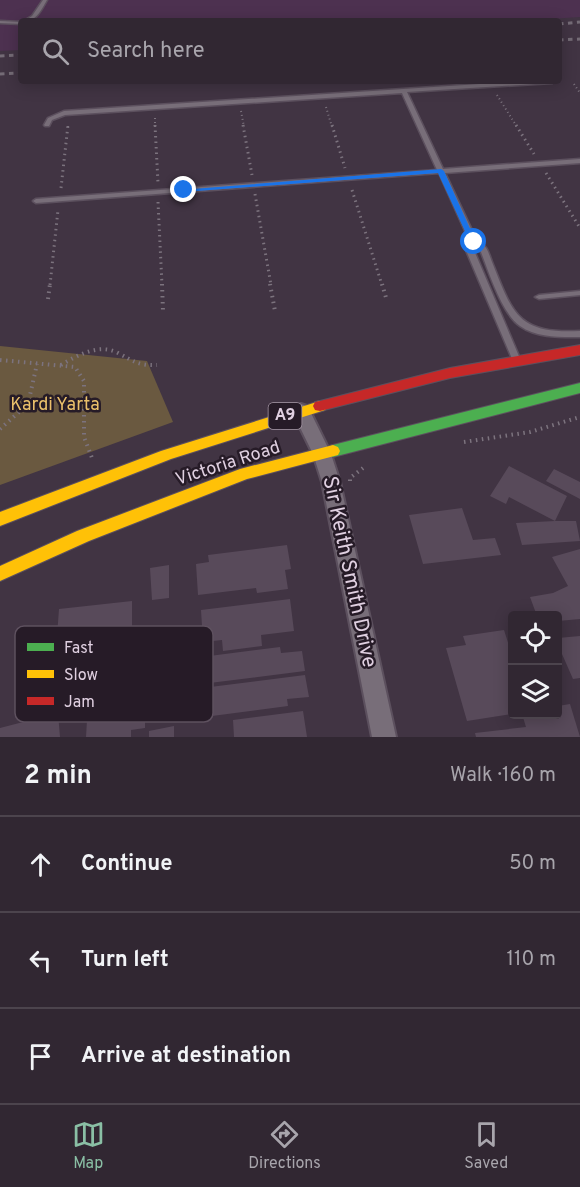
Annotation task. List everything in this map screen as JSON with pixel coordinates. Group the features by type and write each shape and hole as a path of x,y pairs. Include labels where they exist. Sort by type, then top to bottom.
{"highway":[{"name":"Victoria Road","path":"0,519 140,462 301,411 451,373 580,350"},
{"path":"517,361 548,372"},
{"name":"Victoria Road","path":"0,574 83,536 245,473 322,454 576,383"}],"street":[{"name":"Sir Keith Smith Drive","path":"301,411 322,454 331,482 384,737"}],"lane":[{"path":"32,18 45,0"},
{"path":"0,22 18,23"},
{"path":"47,125 50,119 64,113 508,84"},
{"path":"404,91 474,242 482,246 517,319 536,330 551,334 580,334"},
{"path":"36,201 580,161"},
{"path":"474,242 469,248 517,361"},
{"path":"539,297 580,293"}],"path":[{"path":"573,84 580,93"},
{"path":"322,97 387,301"},
{"path":"239,102 275,311"},
{"path":"154,107 163,311"},
{"path":"60,366 86,352 106,350 118,352 129,363 140,366 157,365"},
{"path":"0,360 75,367 84,381 84,437 100,478"},
{"path":"0,429 28,404 37,364"},
{"path":"455,442 479,441 530,432 580,417"},
{"path":"352,487 350,478 372,461"}],"shaded area":[{"path":"0,0 580,0 580,17 562,18 18,18 18,50 0,51"}],"green space":[{"name":"Kardi Yarta","path":"0,346 147,361 173,422 0,485"}],"building":[{"path":"509,466 567,496 555,521 509,497 506,504 490,496"},
{"path":"554,469 580,482 580,499 546,481"},
{"path":"462,508 473,540 495,538 501,555 423,564 409,515"},
{"path":"576,521 580,541 522,545 516,523"},
{"path":"287,545 291,569 285,570 288,589 257,593 256,588 198,595 196,564 209,562 208,555"},
{"path":"580,549 580,619 562,621 562,611 535,611 530,597 553,593 568,586 552,557"},
{"path":"169,565 169,598 152,600 150,568"},
{"path":"290,599 294,631 261,635 262,646 223,651 222,640 213,641 213,626 202,626 201,610"},
{"path":"132,601 132,626 58,626 59,609"},
{"path":"504,630 508,642 508,715 467,721 446,648 466,645 463,636"},
{"path":"580,636 580,678 573,679 562,654 562,638"},
{"path":"280,647 281,653 302,651 305,671 213,682 213,656"},
{"path":"305,675 309,697 287,699 288,706 213,716 213,687"},
{"path":"570,704 580,737 476,737 475,733 526,727 524,719 562,719 562,705"},
{"path":"303,711 307,737 234,737 233,720"},
{"path":"23,722 59,722 60,737 0,737 0,728"},
{"path":"87,722 145,722 145,728 131,730 131,737 86,737"},
{"path":"174,726 174,737 149,737 149,731"}],"railway":[{"path":"562,24 580,22"},
{"path":"562,40 580,39"},
{"path":"0,56 18,55"},
{"path":"0,74 18,73"}],"traffic: fast":[{"path":"333,451 580,388"}],"traffic: slow":[{"path":"0,519 166,455 320,406"},
{"path":"0,574 83,536 245,473 333,451"}],"traffic: jam":[{"path":"320,406 450,373 580,350"}],"route":[{"path":"184,190 441,171 474,242"}]}
